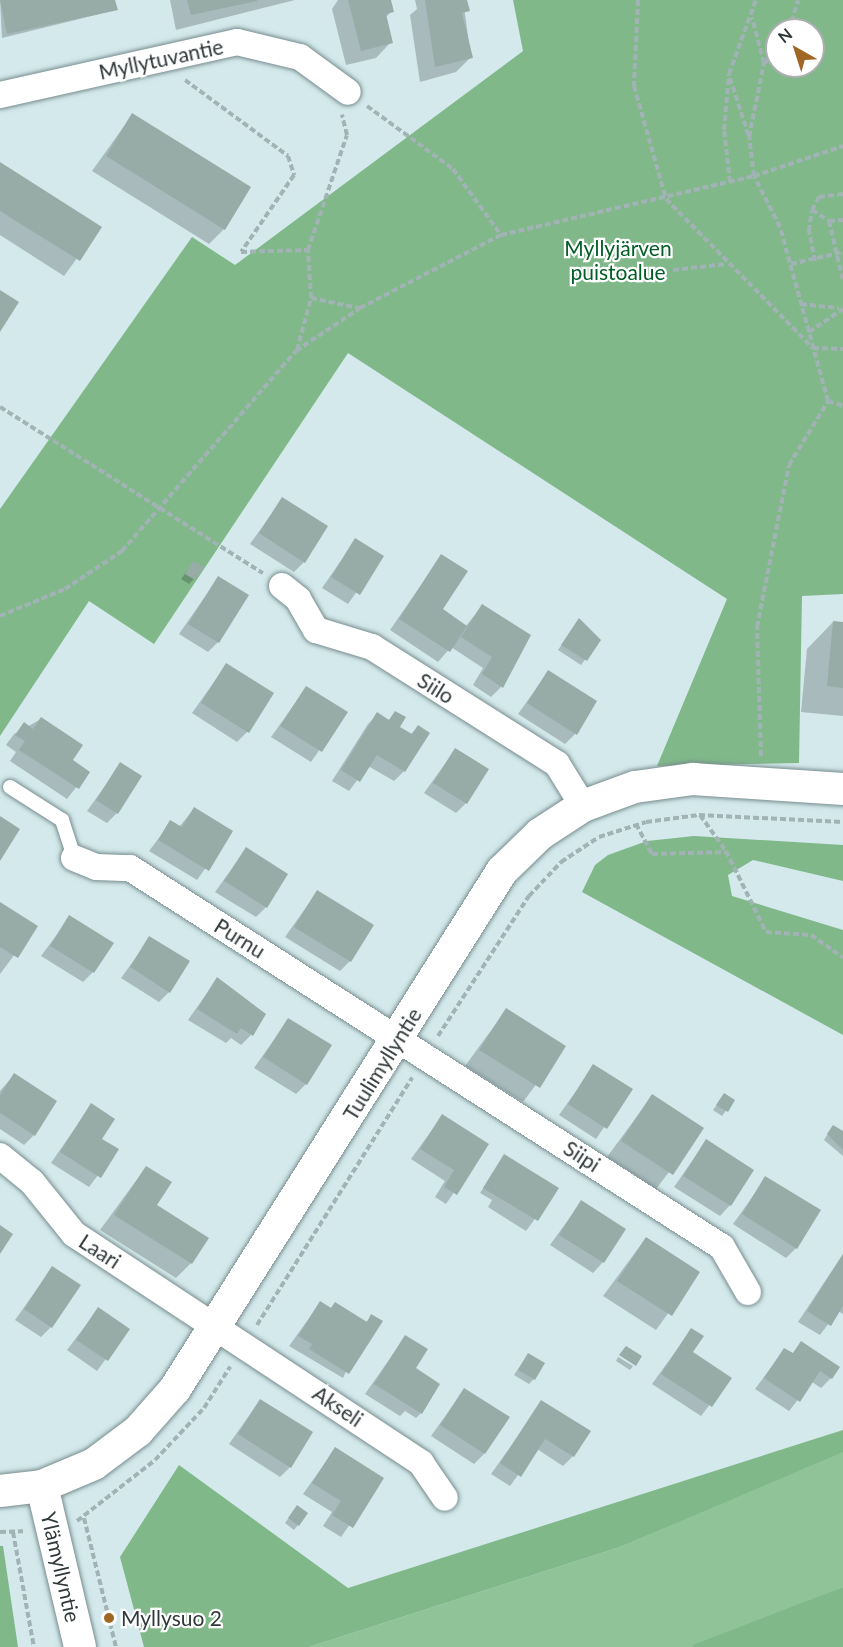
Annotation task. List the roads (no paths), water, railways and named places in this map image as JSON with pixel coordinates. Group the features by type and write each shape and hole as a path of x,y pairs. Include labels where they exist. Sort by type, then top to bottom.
{"street":[{"name":"Myllytuvantie","path":"0,95 237,42 300,57 340,86"},
{"name":"Siilo","path":"282,586 298,599 316,630 372,647 557,764 583,806"},
{"name":"Tuulimyllyntie","path":"0,1491 42,1486 94,1464 138,1431 218,1328 502,871 540,834 583,806 635,787 682,781 841,783"},
{"name":"Purnu","path":"74,858 96,867 130,868 398,1038"},
{"name":"Siipi","path":"398,1038 722,1246 748,1292"},
{"name":"Laari","path":"0,1156 32,1182 74,1234 218,1328"},
{"name":"Akseli","path":"218,1328 421,1463 445,1498"},
{"name":"Ylämyllyntie","path":"42,1486 80,1647"}],"lane":[{"path":"10,787 62,820 74,858"}],"place":[{"name":"Myllysuo 2","path":"109,1618"}],"park label":[{"name":"Myllyjärven puistoalue","path":"618,260"}]}
